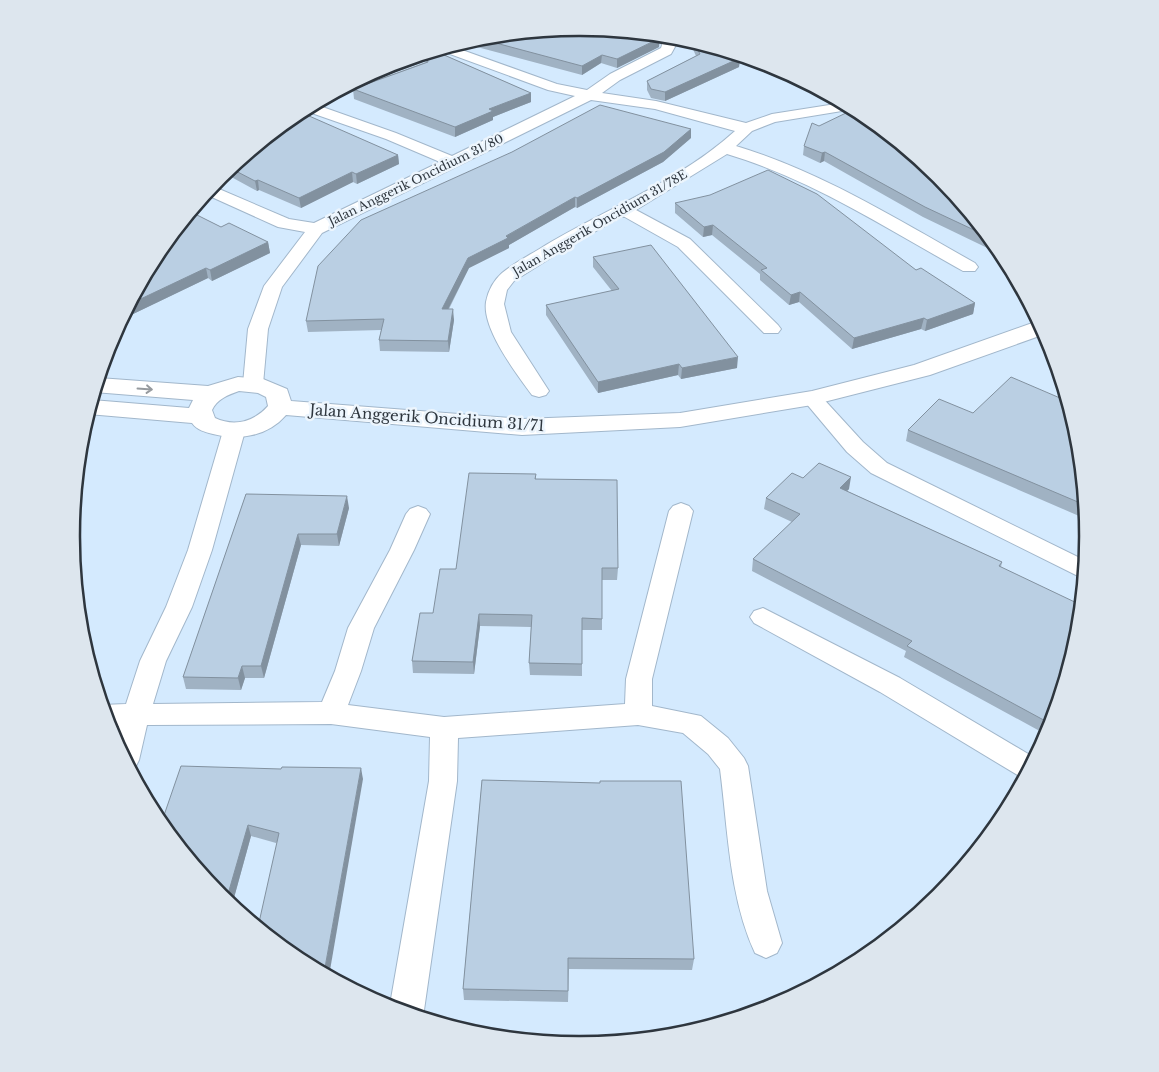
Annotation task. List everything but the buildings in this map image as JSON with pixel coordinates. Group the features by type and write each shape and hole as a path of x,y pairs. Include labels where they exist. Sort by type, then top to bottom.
{"street":[{"name":"Jalan Anggerik Oncidium 31/80","path":"253,384 258,329 273,286 316,229 589,95 616,77 666,51 669,45"},
{"path":"455,52 519,76 589,95 656,105 727,125 747,128 772,118 837,108"},
{"path":"318,110 391,136 453,162"},
{"name":"Jalan Anggerik Oncidium 31/78E","path":"539,391 501,332 495,304 498,290 508,277 565,242 624,210 725,148 747,128"},
{"path":"725,148 755,157 822,185 969,267"},
{"path":"216,193 284,223 316,229"},
{"path":"624,210 684,243 772,329"},
{"name":"Jalan Anggerik Oncidium 31/71","path":"280,407 522,427 680,420 812,398 922,370 1034,330"},
{"path":"253,384 264,386 278,394 280,407 274,416 263,424 234,431 212,427 204,422 200,416 201,404 212,394 224,388 253,384"},
{"path":"103,386 212,394"},
{"path":"812,398 855,447 879,468 1078,568"},
{"path":"97,408 200,416"},
{"path":"128,749 136,714 153,662 179,607 200,550 234,431"},
{"path":"638,714 639,679 681,510"},
{"path":"331,713 348,671 361,628 402,550 418,514"},
{"path":"763,617 890,685 1023,766"},
{"path":"113,715 331,713 444,728 638,714 691,724 718,746 734,766 751,891 766,943"},
{"path":"408,1005 443,780 444,728"}]}
